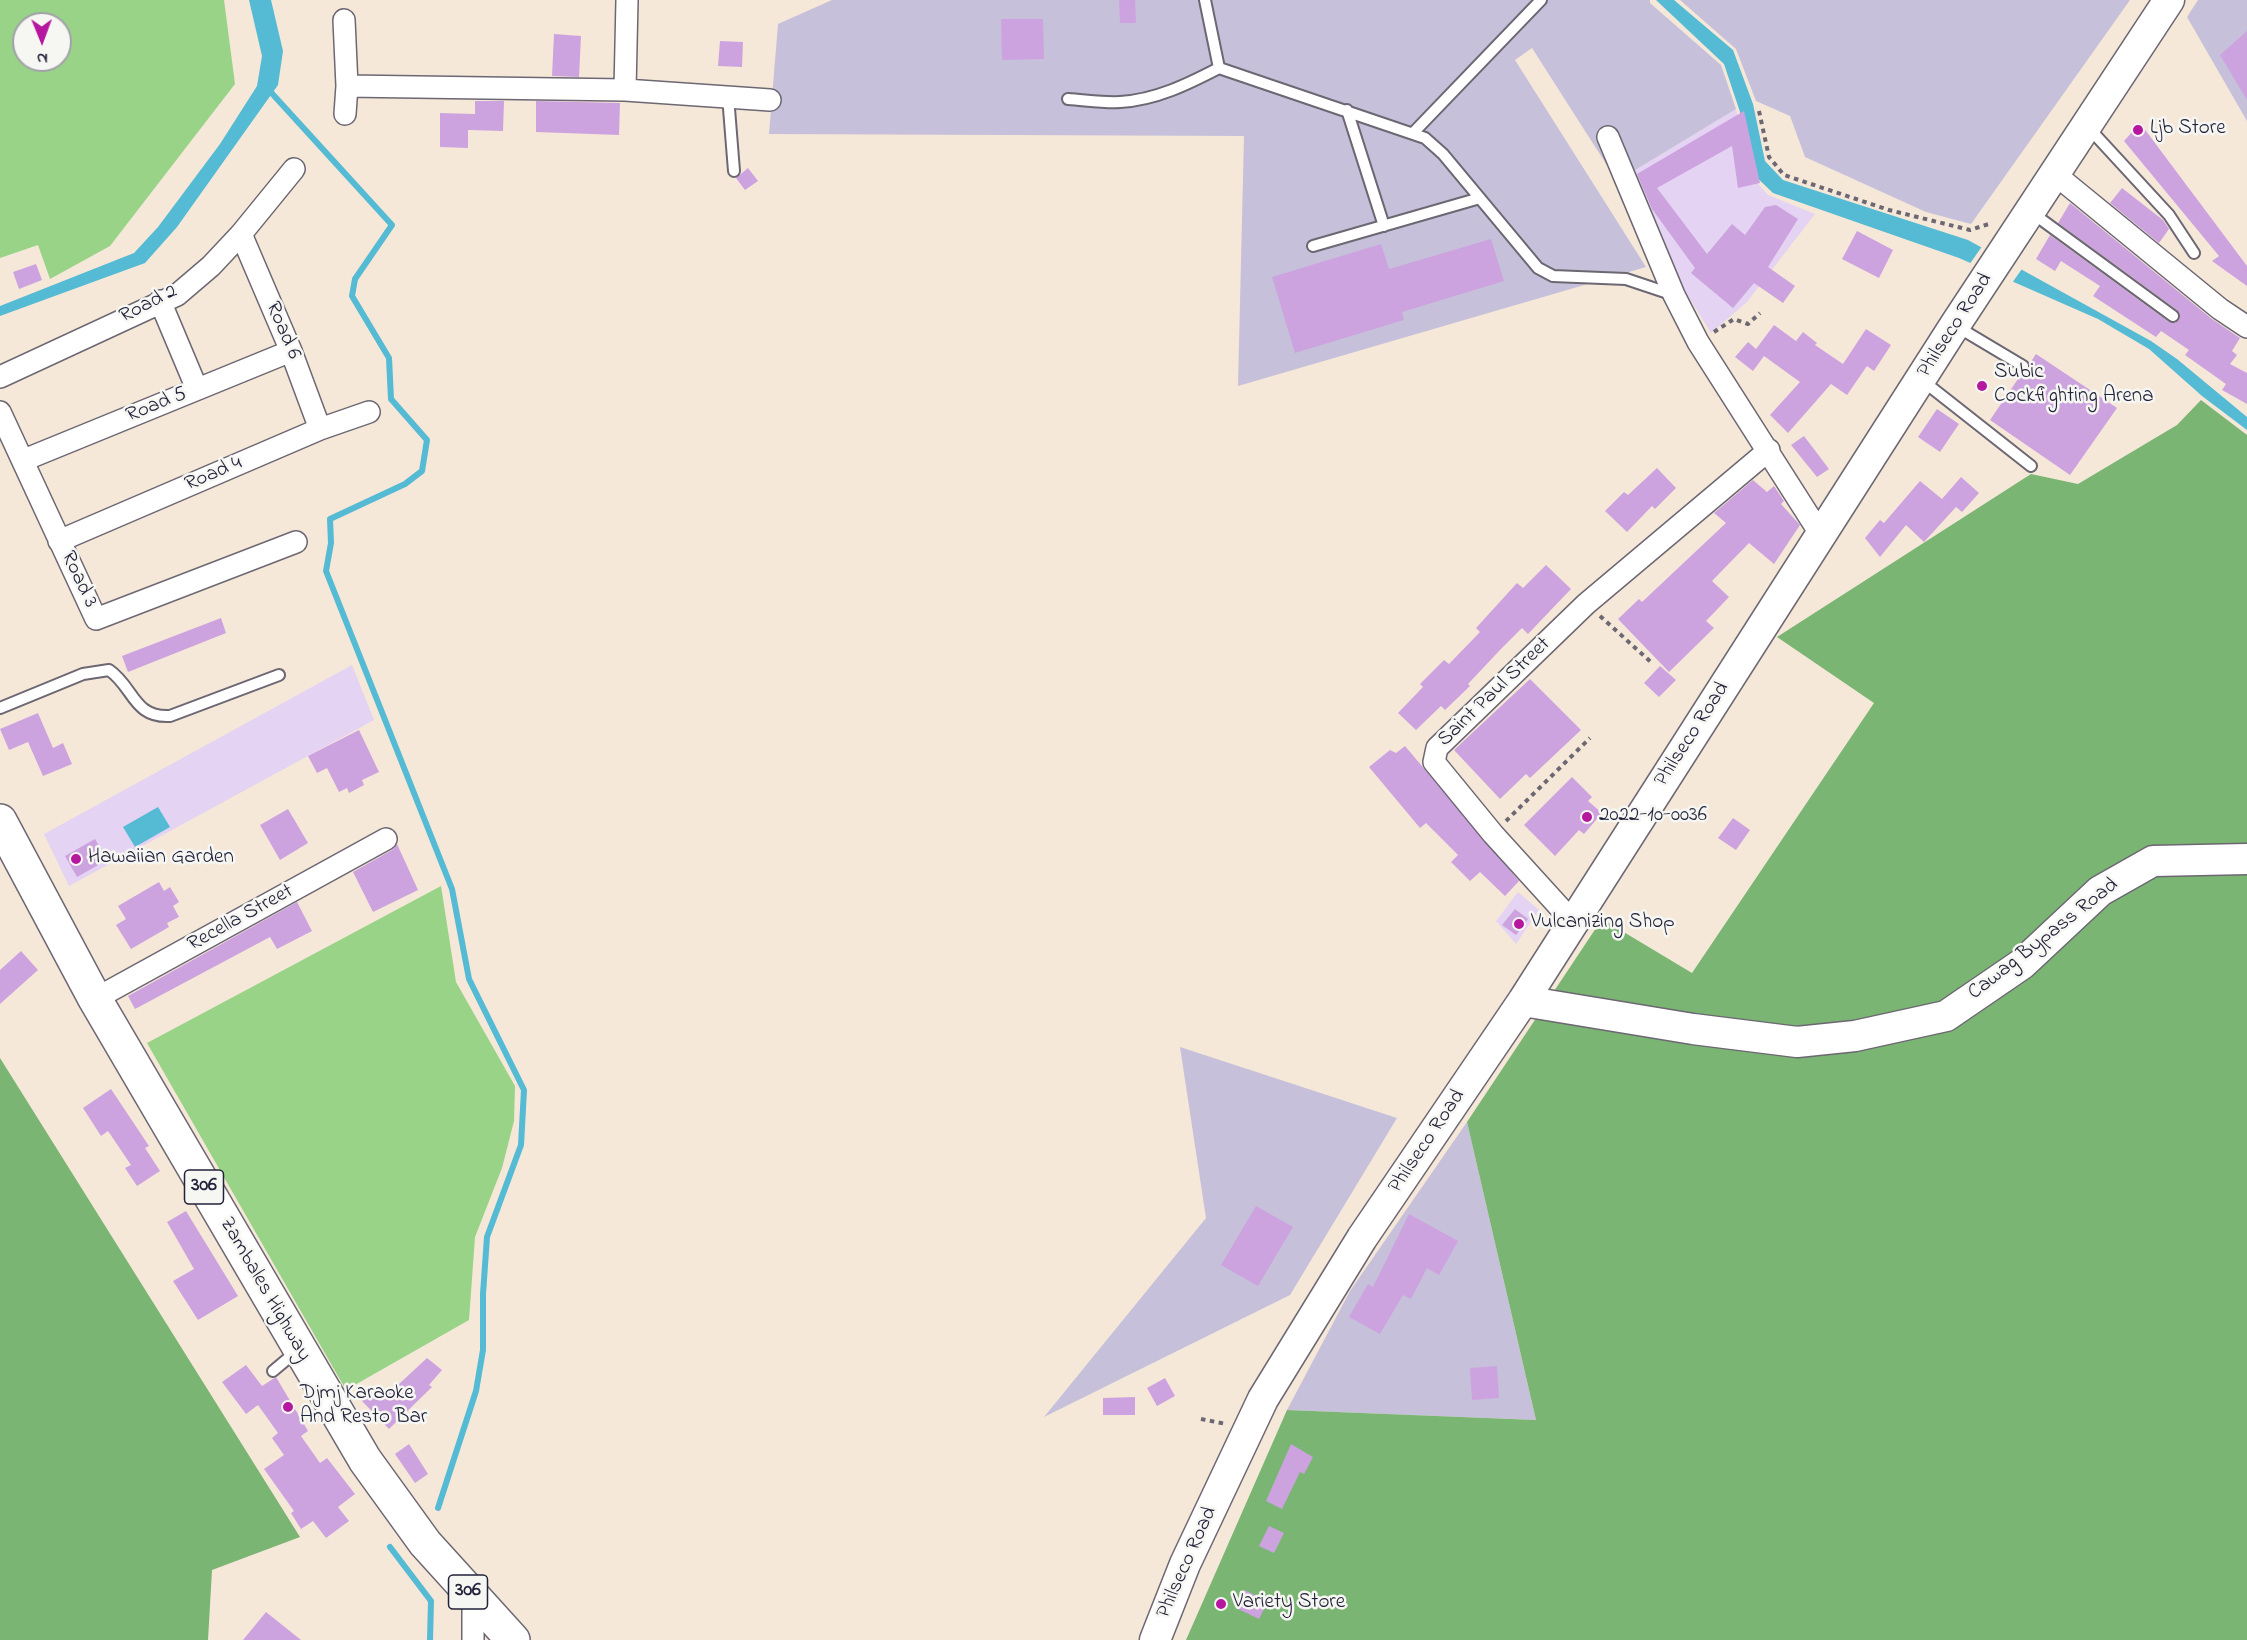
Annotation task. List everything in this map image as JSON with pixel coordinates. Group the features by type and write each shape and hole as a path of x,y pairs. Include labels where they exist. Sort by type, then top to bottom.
{"main road":[{"name":"Zambales Highway","path":"0,821 95,999 365,1460 425,1543 513,1640"}],"street":[{"path":"625,90 627,0"},
{"name":"Philseco Road","path":"1155,1640 1185,1564 1263,1399 1362,1238 1523,1001 1921,379 2169,0"},
{"path":"344,20 347,86 345,114"},
{"path":"347,86 625,90 770,100"},
{"path":"1608,137 1674,295 1698,342 1769,450 1821,535"},
{"name":"Road 2","path":"0,377 177,295 211,266 241,234 294,169"},
{"path":"2056,175 2220,309 2247,327"},
{"name":"Road 6","path":"241,234 291,351 320,429"},
{"path":"160,301 197,389"},
{"name":"Road 5","path":"24,460 291,351"},
{"name":"Road 3","path":"0,412 96,619 296,542"},
{"name":"Road 4","path":"59,540 320,429 369,412"},
{"path":"1586,604 1769,450"},
{"name":"Saint Paul Street","path":"1573,922 1493,834 1434,762 1437,748 1586,604"},
{"name":"Recella Street","path":"95,999 386,839"},
{"name":"Cawag Bypass Road","path":"1523,1001 1693,1029 1797,1042 1855,1036 1946,1016 2022,964 2100,891 2153,861 2247,859"},
{"path":"473,1598 473,1640"}],"lane":[{"path":"1205,0 1219,68"},
{"path":"1413,133 1541,0"},
{"path":"1068,99 1121,102 1144,98 1182,87 1219,68 1425,138 1443,154 1538,268 1553,276 1613,277 1674,295"},
{"path":"728,96 734,171"},
{"path":"1347,110 1384,226"},
{"path":"2087,126 2169,215 2194,253"},
{"path":"1313,246 1480,198"},
{"path":"2031,212 2173,316"},
{"path":"1963,314 2023,366"},
{"path":"1921,379 2031,466"},
{"path":"0,708 83,674 109,670 119,677 138,707 160,716 170,716 279,675"},
{"path":"273,1371 298,1349"}],"path":[{"path":"1759,111 1769,157 1784,175 1888,210 1970,230 2031,212"},
{"path":"1698,342 1734,319 1748,324 1760,313"},
{"path":"1586,604 1652,663"},
{"path":"1493,834 1590,738"}],"shaded area":[{"path":"832,0 1650,0 1650,3 1721,65 1736,109 1617,181 1532,48 1515,60 1646,267 1238,386 1244,136 769,134 778,24"},
{"path":"1680,0 2130,0 1971,224 1926,212 1805,157 1790,116 1756,101 1736,49"},
{"path":"2198,0 2247,0 2247,121 2187,17"},
{"path":"1736,109 1752,177 1768,195 1815,214 1747,302 1711,333 1617,181"},
{"path":"352,665 374,720 69,886 44,834"},
{"path":"1518,892 1539,910 1516,944 1496,921"},
{"path":"1180,1047 1397,1118 1290,1295 1044,1417 1206,1218"},
{"path":"1467,1122 1536,1420 1287,1410 1350,1291"}],"green space":[{"path":"0,0 224,0 235,84 110,246 50,279 38,245 0,258"},
{"path":"2201,400 2247,435 2247,1640 1186,1640 1287,1410 1536,1420 1467,1122 1602,919 1692,973 1874,703 1777,637 2031,474 2078,484 2177,425"},
{"path":"441,886 456,982 515,1086 514,1121 502,1168 475,1237 469,1320 346,1390 147,1043"},
{"path":"0,1058 300,1537 212,1570 208,1640 0,1640"}],"water":[{"path":"249,0 271,0 283,51 278,85 177,227 145,263 0,316 0,306 134,253 158,227 220,144 257,86 262,56"},
{"path":"1656,0 1674,0 1733,50 1753,104 1765,161 1783,180 1968,240 2151,341 2177,359 2247,417 2247,430 2202,396 2149,349 2098,319 1959,258 1773,193 1751,172 1740,112 1724,64"},
{"path":"158,807 170,827 135,847 123,827"}],"pier":[{"path":"1983,245 2024,266 2012,283 1969,265"}],"building":[{"path":"1119,0 1135,0 1136,23 1120,23"},
{"path":"1001,19 1043,19 1044,59 1002,60"},
{"path":"2247,31 2247,100 2220,55"},
{"path":"554,34 581,36 579,77 552,76"},
{"path":"720,41 743,42 742,67 718,66"},
{"path":"475,101 504,101 503,131 468,130 468,148 440,147 440,113 475,114"},
{"path":"536,101 620,103 619,135 536,132"},
{"path":"1744,111 1760,183 1738,188 1732,146 1657,188 1707,254 1732,224 1745,235 1765,207 1776,205 1798,219 1768,267 1795,286 1783,303 1754,283 1733,308 1691,273 1695,268 1652,209 1637,174"},
{"path":"2140,123 2247,266 2247,286 2212,261 2219,256 2124,141"},
{"path":"748,168 758,181 745,190 736,178"},
{"path":"2122,188 2163,220 2169,229 2159,243 2110,203"},
{"path":"2070,203 2212,319 2240,338 2232,351 2237,355 2230,364 2247,373 2247,404 2222,390 2226,384 2185,355 2189,350 2161,331 2156,337 2093,296 2100,286 2061,261 2055,271 2036,259 2050,235 2169,322 2175,323 2179,320 2177,310 2058,223"},
{"path":"1857,231 1893,250 1879,278 1842,259"},
{"path":"1491,239 1504,281 1402,312 1404,320 1295,353 1272,277 1381,244 1389,269"},
{"path":"36,264 42,280 19,289 13,272"},
{"path":"1774,325 1796,341 1803,332 1817,343 1815,345 1843,364 1866,329 1891,345 1874,371 1867,366 1847,395 1831,384 1788,433 1770,415 1800,382 1764,356 1753,371 1735,357 1748,342 1756,349"},
{"path":"2036,354 2117,408 2070,475 1990,420 2022,373 2029,370 2030,363"},
{"path":"1937,409 1959,424 1940,452 1918,437"},
{"path":"1804,436 1829,469 1817,477 1791,445"},
{"path":"1657,468 1676,488 1655,509 1652,506 1627,532 1605,511 1624,492 1628,495"},
{"path":"1961,477 1979,493 1962,512 1956,507 1924,542 1906,525 1880,557 1865,538 1880,520 1884,523 1920,481 1942,499"},
{"path":"1753,480 1767,492 1774,486 1784,501 1781,504 1800,525 1774,564 1749,543 1712,581 1729,597 1706,621 1714,628 1669,672 1618,619 1639,599 1642,602 1726,523 1714,513"},
{"path":"1546,565 1571,589 1528,634 1522,628 1445,710 1441,706 1416,730 1398,713 1423,687 1420,684 1444,660 1449,664 1480,632 1476,628 1517,583 1523,588"},
{"path":"221,618 226,633 128,672 122,656"},
{"path":"1660,666 1676,680 1659,697 1644,683"},
{"path":"1530,679 1581,730 1530,778 1526,774 1500,799 1454,750"},
{"path":"38,713 53,748 63,743 72,764 43,776 28,742 9,750 0,729"},
{"path":"359,730 379,772 362,780 364,785 349,793 347,788 339,792 327,768 317,773 308,756"},
{"path":"1405,746 1519,881 1505,896 1480,872 1470,881 1451,862 1458,855 1426,823 1420,828 1369,767 1390,750 1396,753"},
{"path":"1572,777 1592,797 1588,801 1602,813 1584,834 1579,830 1555,856 1524,825"},
{"path":"288,809 308,843 280,860 260,825"},
{"path":"1733,818 1750,830 1736,850 1718,838"},
{"path":"95,839 107,860 77,877 65,856"},
{"path":"397,844 418,890 373,912 353,872 392,850"},
{"path":"159,882 164,891 170,887 179,902 173,906 179,917 167,923 169,927 131,949 116,925 126,919 118,906"},
{"path":"297,902 312,931 277,949 270,937 135,1009 128,996"},
{"path":"1515,909 1528,919 1516,935 1502,925"},
{"path":"21,951 38,970 0,1004 0,970"},
{"path":"111,1089 149,1146 145,1148 160,1171 137,1186 125,1168 131,1165 108,1131 101,1136 83,1108"},
{"path":"1256,1206 1293,1227 1258,1286 1221,1265"},
{"path":"186,1211 238,1296 198,1320 173,1281 194,1269 167,1222"},
{"path":"1409,1214 1458,1241 1439,1275 1427,1268 1411,1299 1403,1295 1380,1334 1349,1317 1368,1284 1373,1287"},
{"path":"427,1358 442,1370 429,1385 432,1387 389,1429 361,1400 377,1388 385,1397"},
{"path":"246,1365 262,1386 276,1377 308,1431 301,1436 320,1463 327,1458 355,1494 338,1507 349,1521 326,1538 313,1521 301,1529 291,1513 294,1511 264,1469 284,1455 272,1438 278,1433 258,1405 246,1414 222,1382"},
{"path":"1497,1366 1499,1398 1472,1400 1470,1368"},
{"path":"1165,1378 1175,1396 1157,1406 1147,1388"},
{"path":"1135,1397 1135,1415 1103,1415 1103,1398"},
{"path":"409,1444 428,1474 415,1483 395,1454"},
{"path":"1291,1444 1313,1457 1304,1474 1300,1472 1282,1509 1266,1501"},
{"path":"1269,1526 1284,1533 1274,1553 1259,1546"},
{"path":"1244,1590 1268,1601 1259,1619 1236,1608"},
{"path":"266,1612 301,1640 243,1640"}],"waterway":[{"path":"267,88 392,225 355,279 352,296 389,358 391,399 427,440 422,471 405,484 330,519 331,543 326,571 452,889 469,979 524,1090 521,1145 487,1237 483,1294 483,1350 476,1391 438,1508"},
{"path":"390,1547 431,1601 430,1640"}],"place":[{"name":"Ljb Store","path":"2138,130"},
{"name":"Subic Cockfighting Arena","path":"1982,386"},
{"name":"2022-10-0036","path":"1587,817"},
{"name":"Hawaiian Garden","path":"76,859"},
{"name":"Vulcanizing Shop","path":"1519,924"},
{"name":"Djmj Karaoke And Resto Bar","path":"288,1407"},
{"name":"Variety Store","path":"1221,1604"}]}
